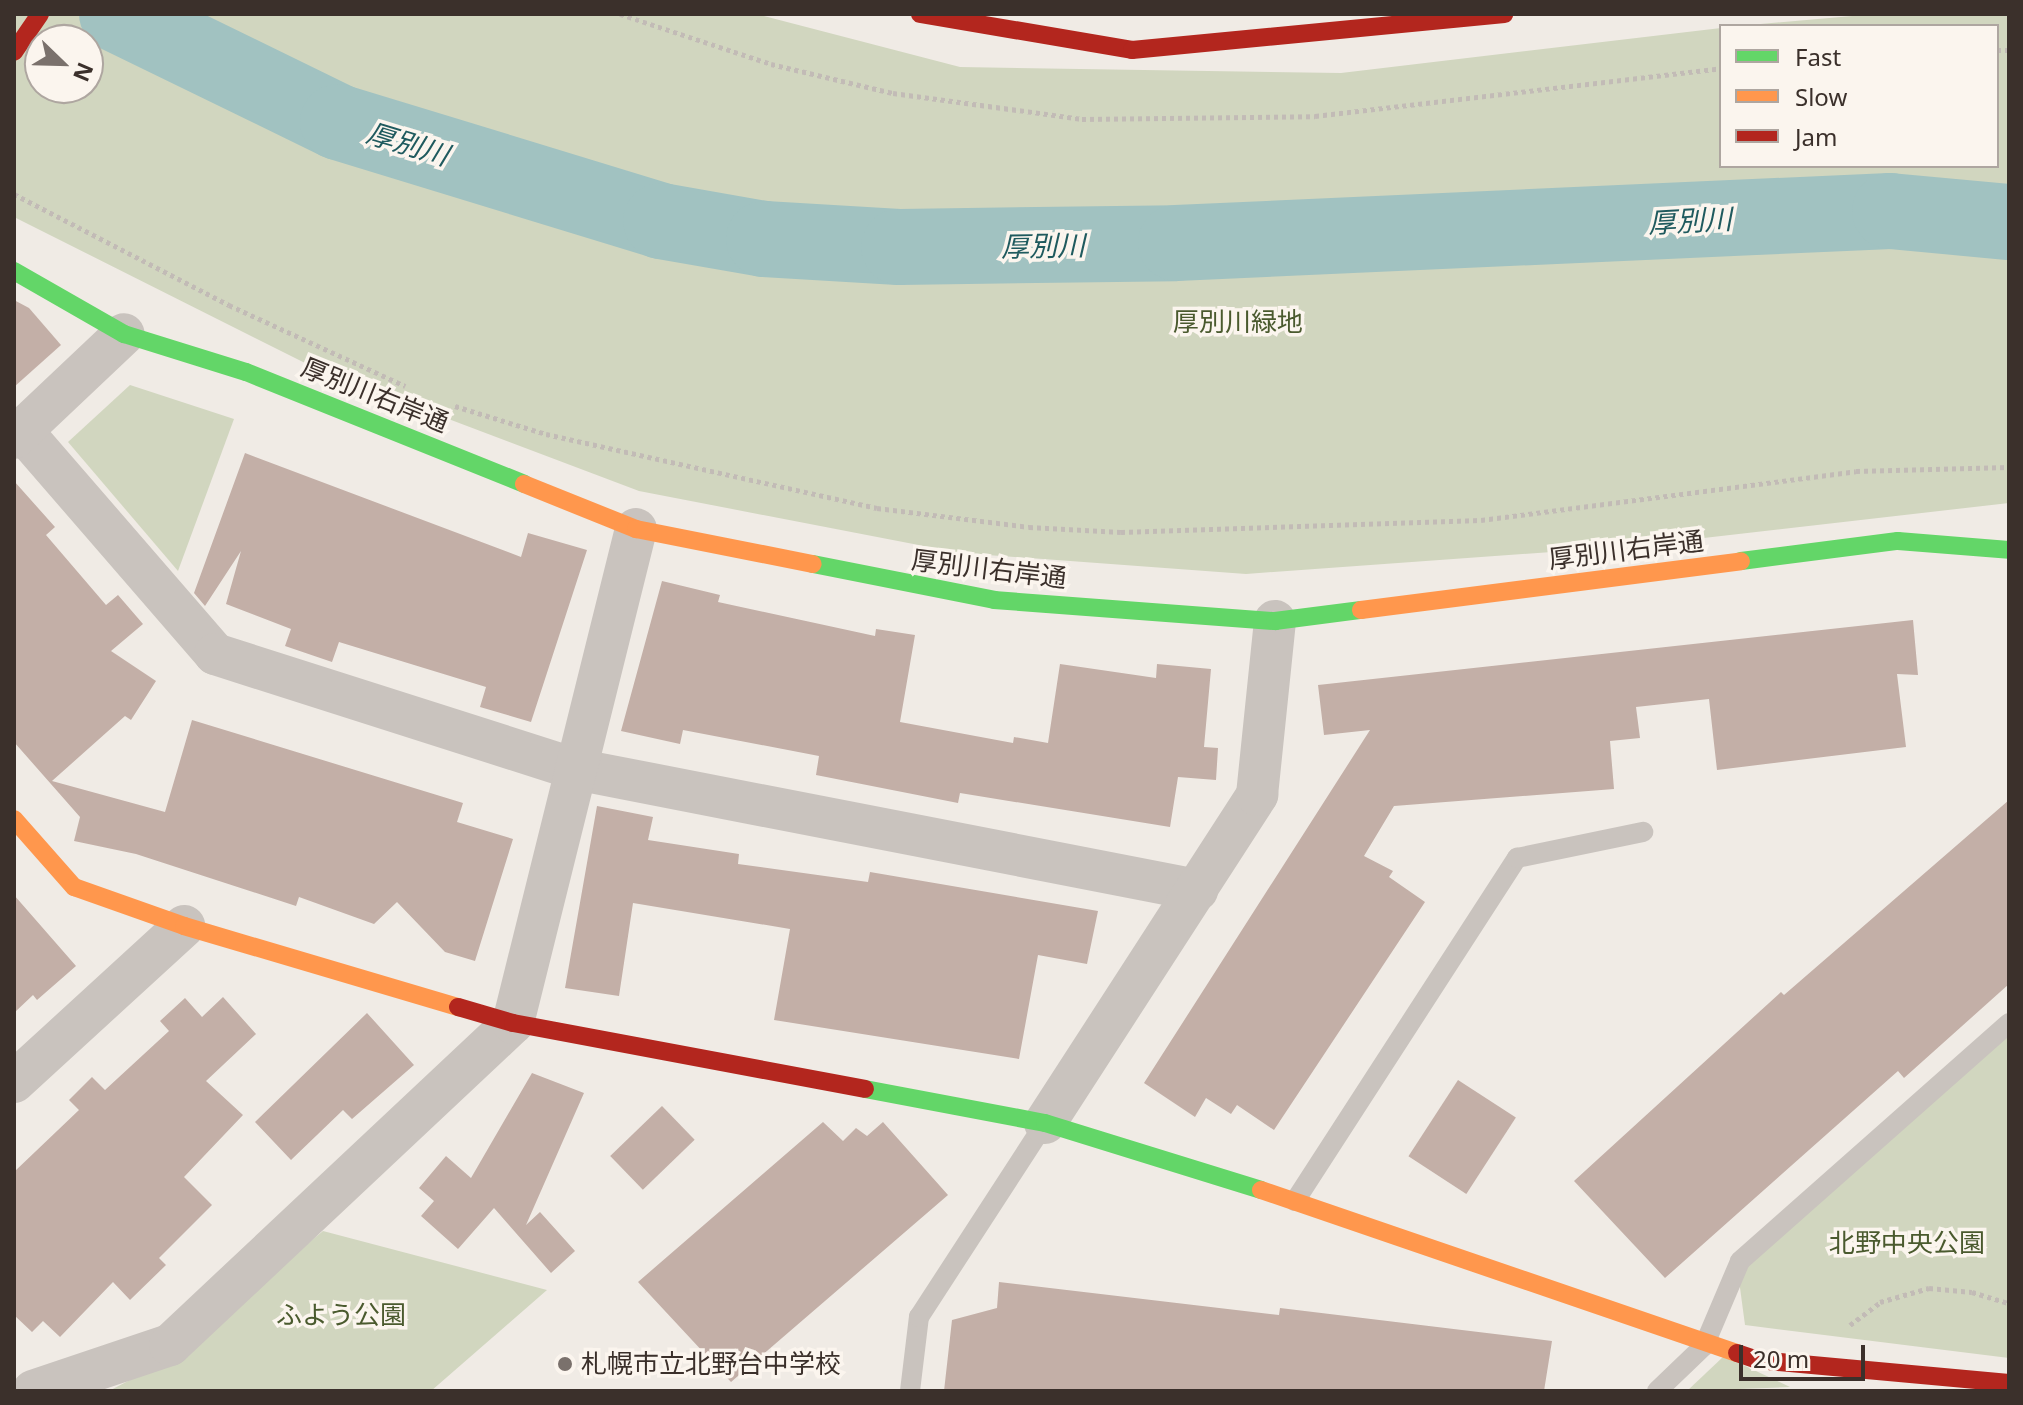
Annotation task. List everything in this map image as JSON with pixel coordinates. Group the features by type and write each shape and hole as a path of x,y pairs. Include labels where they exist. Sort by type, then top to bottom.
{"street":[{"path":"14,52 40,14"},
{"path":"920,14 970,19 1132,50 1493,15"},
{"name":"厚別川右岸通","path":"14,271 124,334 246,372 636,529 994,600 1275,621 1898,541 2009,550"},
{"path":"124,334 18,435 215,654 575,769 1197,890"},
{"path":"33,1391 170,1345 513,1023 636,529"},
{"path":"1045,1123 1257,795 1275,621"},
{"path":"14,819 74,887 184,926 513,1023 1045,1123 1295,1201 1704,1346 1799,1365 2009,1383"},
{"path":"14,1082 184,926"}],"lane":[{"path":"1295,1201 1517,858 1643,832"},
{"path":"1657,1391 1704,1346 1740,1261 2009,1023"},
{"path":"910,1391 919,1317 1045,1123"}],"path":[{"path":"14,194 229,305 409,387"},
{"path":"451,404 546,434 877,508 1029,527 1121,532 1481,520 1856,471 2009,467"},
{"path":"1799,1365 1880,1302 1929,1288 1972,1292 2009,1303"}],"green space":[{"name":"厚別川緑地","path":"14,14 756,14 960,67 1341,73 1719,28 1719,168 1999,168 1999,24 1761,24 1875,14 2009,14 2009,503 1634,546 1246,574 960,553 639,491 319,370 14,217"},
{"path":"130,385 234,419 178,571 68,442"},
{"name":"北野中央公園","path":"2009,1028 2009,1358 1745,1325 1736,1258"},
{"name":"ふよう公園","path":"323,1231 547,1290 431,1391 109,1391 164,1362"},
{"path":"1724,1356 1790,1387 1687,1391"}],"building":[{"path":"14,300 29,308 61,345 14,387"},
{"path":"245,453 521,557 528,533 587,550 531,722 480,707 486,687 339,642 332,662 285,646 291,629 226,604 241,551 205,606 194,593"},
{"path":"14,481 55,527 46,535 106,605 118,595 143,624 111,651 156,681 131,720 125,716 52,781 165,812 192,720 463,803 457,822 513,839 475,961 445,952 397,902 374,924 299,897 296,906 136,854 74,841 80,817 14,742"},
{"path":"662,581 720,595 718,602 875,636 876,629 915,635 900,722 1013,743 1014,737 1048,743 1060,664 1156,678 1157,664 1211,669 1204,747 1218,748 1216,780 1178,777 1170,827 960,793 958,803 816,775 819,756 683,730 680,744 621,731"},
{"path":"1913,620 1918,675 1897,674 1906,747 1717,770 1709,699 1636,707 1640,738 1610,741 1614,789 1394,806 1364,856 1393,871 1389,877 1425,902 1274,1130 1237,1105 1231,1114 1206,1098 1195,1117 1144,1083 1370,730 1324,735 1318,685"},
{"path":"2009,800 2009,984 1904,1078 1898,1071 1665,1278 1574,1181 1781,992 1784,995"},
{"path":"597,806 653,817 648,840 739,854 738,864 868,882 870,872 1098,911 1087,964 1038,955 1019,1059 774,1020 790,929 633,903 619,996 565,988"},
{"path":"14,895 76,966 37,1000 33,995 14,1013"},
{"path":"223,997 256,1034 206,1081 243,1115 184,1177 212,1205 159,1258 166,1265 130,1300 113,1282 60,1337 43,1321 32,1332 14,1315 14,1172 79,1110 69,1100 92,1077 105,1090 169,1031 160,1021 185,998 202,1017"},
{"path":"367,1013 414,1065 352,1119 343,1110 291,1160 255,1122"},
{"path":"532,1073 584,1093 526,1225 540,1212 575,1251 551,1273 494,1208 458,1249 421,1216 434,1201 419,1188 446,1156 471,1178"},
{"path":"1458,1080 1516,1118 1466,1194 1408,1156"},
{"path":"662,1106 695,1140 643,1190 610,1156"},
{"path":"823,1122 843,1141 856,1128 867,1136 883,1122 948,1195 731,1382 638,1282"},
{"path":"999,1282 1279,1315 1280,1308 1552,1341 1544,1391 944,1391 952,1320 997,1308"}],"waterway":[{"name":"厚別川","path":"117,14 338,122 661,221 764,239 899,247 1176,243 1890,211 2009,222"}],"traffic: fast":[{"path":"14,271 124,334 246,372 524,484"},
{"path":"1741,561 1898,541 2009,550"},
{"path":"813,564 994,600 1275,621 1361,610"},
{"path":"865,1089 1045,1123 1261,1190"}],"traffic: slow":[{"path":"524,484 636,529 813,564"},
{"path":"1361,610 1741,561"},
{"path":"14,819 74,887 184,926 458,1007"},
{"path":"1261,1190 1737,1353"}],"traffic: jam":[{"path":"14,52 40,14"},
{"path":"920,14 1132,50 1504,14"},
{"path":"458,1007 513,1023 865,1089"},
{"path":"1737,1353 1757,1360 2009,1383"}],"place":[{"name":"札幌市立北野台中学校","path":"565,1364"}]}
